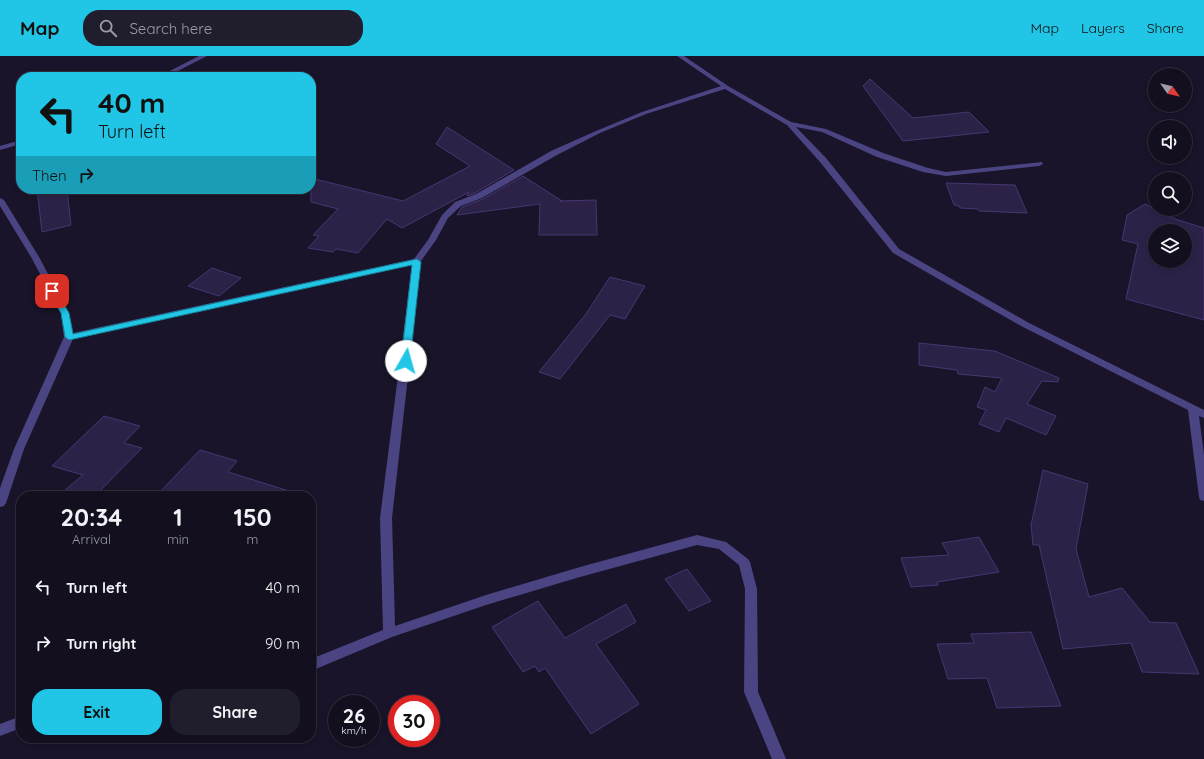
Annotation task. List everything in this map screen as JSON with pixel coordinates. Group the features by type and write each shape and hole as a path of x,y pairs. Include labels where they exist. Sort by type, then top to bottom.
{"street":[{"path":"171,72 204,56"},
{"path":"680,56 726,87 788,124 823,160 896,251 1026,325 1204,414"},
{"path":"389,633 386,518 417,262 445,217 458,204 479,196 554,153 598,132 644,113 726,87"},
{"path":"788,124 824,130 880,155 926,170 946,174 1038,164"},
{"path":"0,148 16,143"},
{"path":"0,200 2,210 35,257 65,313 69,337 19,449 0,504"},
{"path":"69,337 417,262"},
{"path":"1193,409 1204,497"},
{"path":"316,663 389,633 493,598 698,540 722,545 744,562 751,589 752,692 779,759"},
{"path":"0,730 16,724"}],"building":[{"path":"870,79 913,118 969,112 989,132 903,141 863,86"},
{"path":"447,127 514,170 475,193 467,196 469,192 402,228 387,219 358,253 336,249 333,252 308,248 319,236 313,235 338,209 311,202 311,194 316,194 316,179 403,201 470,166 436,144"},
{"path":"523,176 562,201 596,200 597,235 539,235 540,204 457,215 462,207 483,199"},
{"path":"946,183 1015,185 1027,213 979,211 978,209 960,208 959,206 954,205"},
{"path":"38,194 68,194 71,225 42,232"},
{"path":"1145,204 1148,206 1148,216 1169,216 1191,224 1148,224 1148,268 1192,268 1192,224 1204,228 1204,320 1126,299 1138,244 1122,240 1127,215"},
{"path":"212,268 241,278 219,296 188,286"},
{"path":"610,277 645,286 625,319 610,315 560,379 539,372 586,314"},
{"path":"919,343 995,351 1059,378 1058,382 1042,381 1027,404 1056,416 1046,435 1006,418 999,432 979,424 986,410 977,407 985,387 995,392 1002,378 958,374 957,370 919,365"},
{"path":"104,416 140,426 124,443 142,448 100,491 64,491 83,475 52,466"},
{"path":"200,450 237,461 228,472 289,491 161,491"},
{"path":"1043,470 1088,484 1076,549 1089,597 1122,588 1150,622 1176,623 1199,674 1142,672 1131,643 1063,649 1039,545 1033,545 1031,525"},
{"path":"979,537 999,572 937,582 938,585 911,587 901,558 949,555 942,543"},
{"path":"687,569 711,601 689,611 665,579"},
{"path":"538,601 565,638 626,604 636,622 596,644 639,704 591,734 545,668 539,672 535,666 523,672 492,627"},
{"path":"1031,632 1061,706 997,708 987,678 948,679 937,644 974,643 971,634"}],"route":[{"path":"52,291 65,313 69,337 417,262 406,361"}]}
